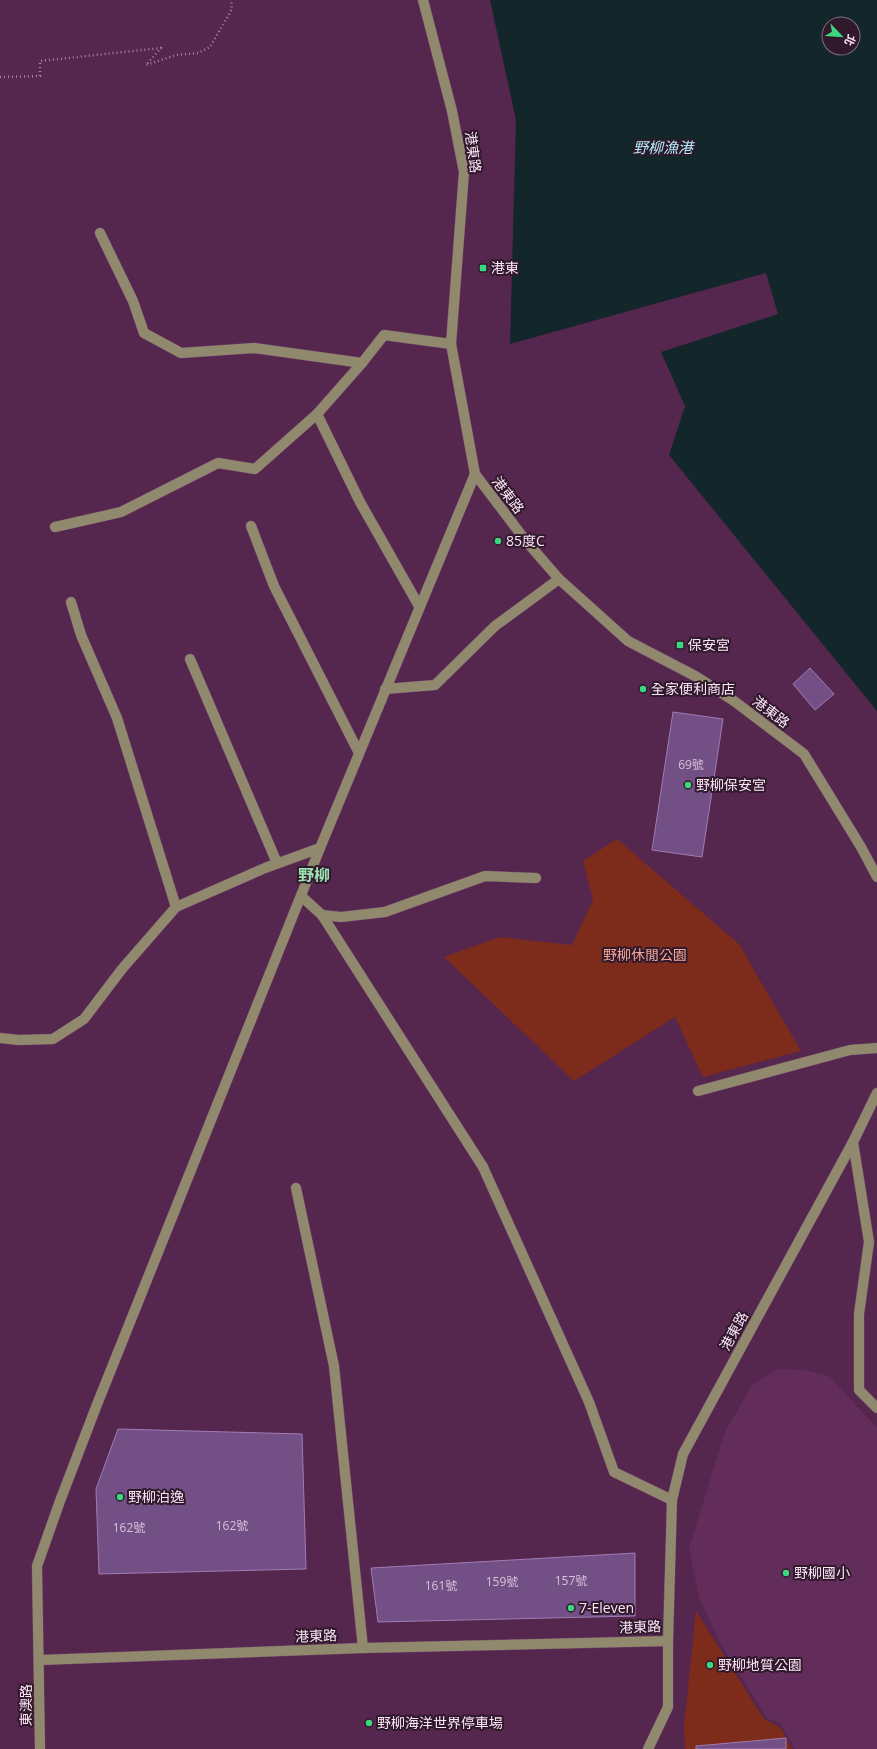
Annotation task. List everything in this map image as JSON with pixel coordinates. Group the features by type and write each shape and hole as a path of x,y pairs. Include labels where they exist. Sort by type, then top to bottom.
{"street":[{"name":"港東路","path":"423,0 452,111 464,172 451,344 475,474 526,541 559,579 628,641 696,677 734,702 804,754 861,847 877,877"},
{"path":"100,233 133,301 144,333 180,353 254,348 362,363"},
{"path":"55,527 120,512 218,463 255,469 317,414 362,363 384,335 451,344"},
{"path":"317,414 360,502 419,606"},
{"name":"東澳路","path":"40,1749 40,1660 37,1566 96,1407 320,848 475,474"},
{"path":"251,526 274,586 359,753"},
{"path":"385,689 435,685 495,626 559,579"},
{"path":"71,602 81,635 117,718 176,907"},
{"path":"190,659 277,864"},
{"path":"0,1038 19,1040 53,1039 84,1019 122,969 176,907 277,864 320,848"},
{"path":"322,915 341,917 385,912 485,876 536,878"},
{"path":"301,896 322,915 483,1167 589,1402 614,1472 672,1500"},
{"path":"698,1091 850,1050 877,1048"},
{"name":"港東路","path":"40,1660 364,1648 668,1641 672,1500 683,1454 854,1142 877,1094"},
{"path":"854,1142 869,1242 859,1314 859,1390 877,1408"},
{"path":"296,1188 334,1366 364,1648"},
{"path":"648,1749 668,1707 668,1641"}],"path":[{"path":"0,77 40,76 40,61 161,48 146,65 176,55 198,53 210,47 232,9 231,0"}],"shaded area":[{"name":"野柳國小","path":"777,1369 805,1370 829,1376 877,1428 877,1749 795,1749 781,1724 767,1718 721,1645 699,1598 689,1548 725,1432 752,1385"}],"green space":[{"name":"野柳休閒公園","path":"617,839 739,944 801,1051 703,1077 675,1017 574,1081 444,957 500,937 572,945 593,900 583,861"},
{"name":"野柳地質公園","path":"696,1611 764,1719 781,1728 792,1749 685,1749 684,1726"}],"water":[{"name":"野柳漁港","path":"490,0 877,0 877,711 669,455 685,406 661,352 778,314 766,273 510,344 516,120"}],"building":[{"path":"810,668 834,694 815,710 793,684"},
{"name":"野柳保安宮","path":"673,712 723,719 702,857 652,850"},
{"path":"118,1429 302,1434 306,1569 99,1574 96,1489"},
{"path":"635,1553 635,1616 378,1622 371,1568"},
{"path":"786,1738 786,1749 696,1749 696,1746"}],"place":[{"name":"港東","path":"483,268"},
{"name":"85度C","path":"498,541"},
{"name":"保安宮","path":"680,645"},
{"name":"全家便利商店","path":"643,689"},
{"name":"野柳保安宮","path":"688,785"},
{"name":"野柳泊逸","path":"120,1497"},
{"name":"野柳國小","path":"786,1573"},
{"name":"7-Eleven","path":"571,1608"},
{"name":"野柳地質公園","path":"710,1665"},
{"name":"野柳海洋世界停車場","path":"369,1723"}],"district":[{"name":"野柳","path":"314,875"}]}
